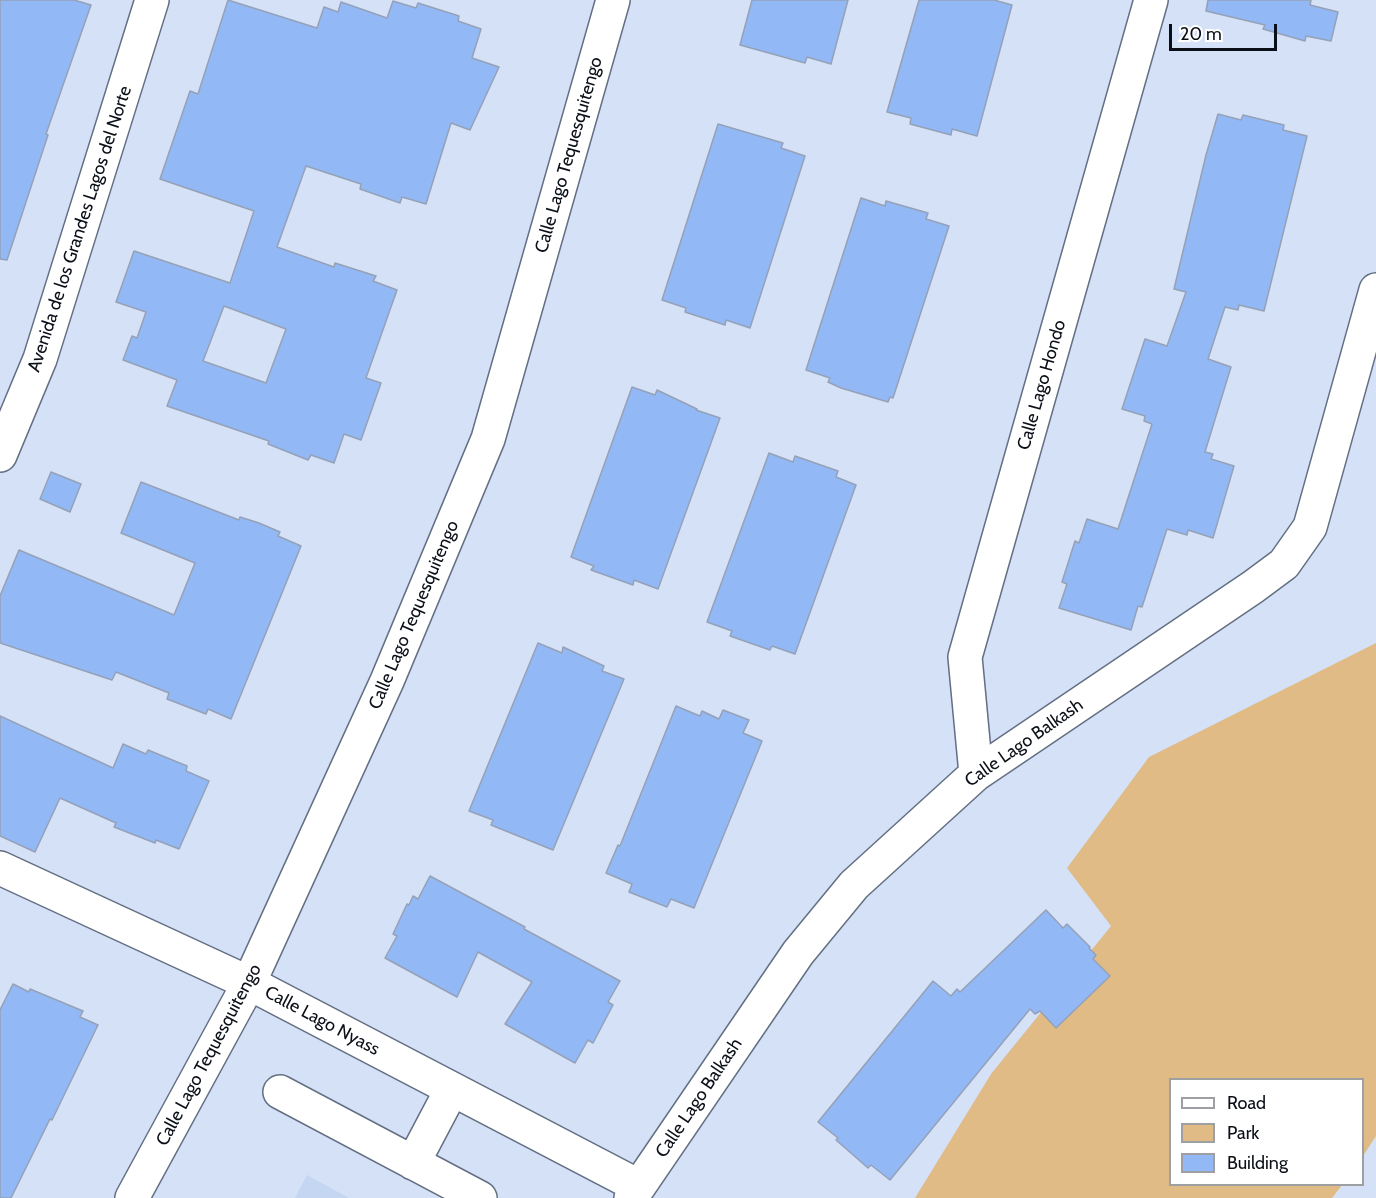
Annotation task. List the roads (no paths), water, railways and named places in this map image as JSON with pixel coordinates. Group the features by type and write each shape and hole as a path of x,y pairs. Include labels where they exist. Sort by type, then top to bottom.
{"street":[{"name":"Avenida de los Grandes Lagos del Norte","path":"0,455 40,359 152,0"},
{"name":"Calle Lago Tequesquitengo","path":"132,1198 249,983 387,681 488,439 613,0"},
{"name":"Calle Lago Hondo","path":"976,774 965,657 1151,0"},
{"name":"Calle Lago Balkash","path":"635,1192 798,953 854,885 976,774 1284,564 1310,527 1376,290"},
{"name":"Calle Lago Nyass","path":"0,868 249,983 452,1089 635,1192"},
{"path":"413,1163 452,1089"},
{"path":"280,1092 480,1198"}]}
